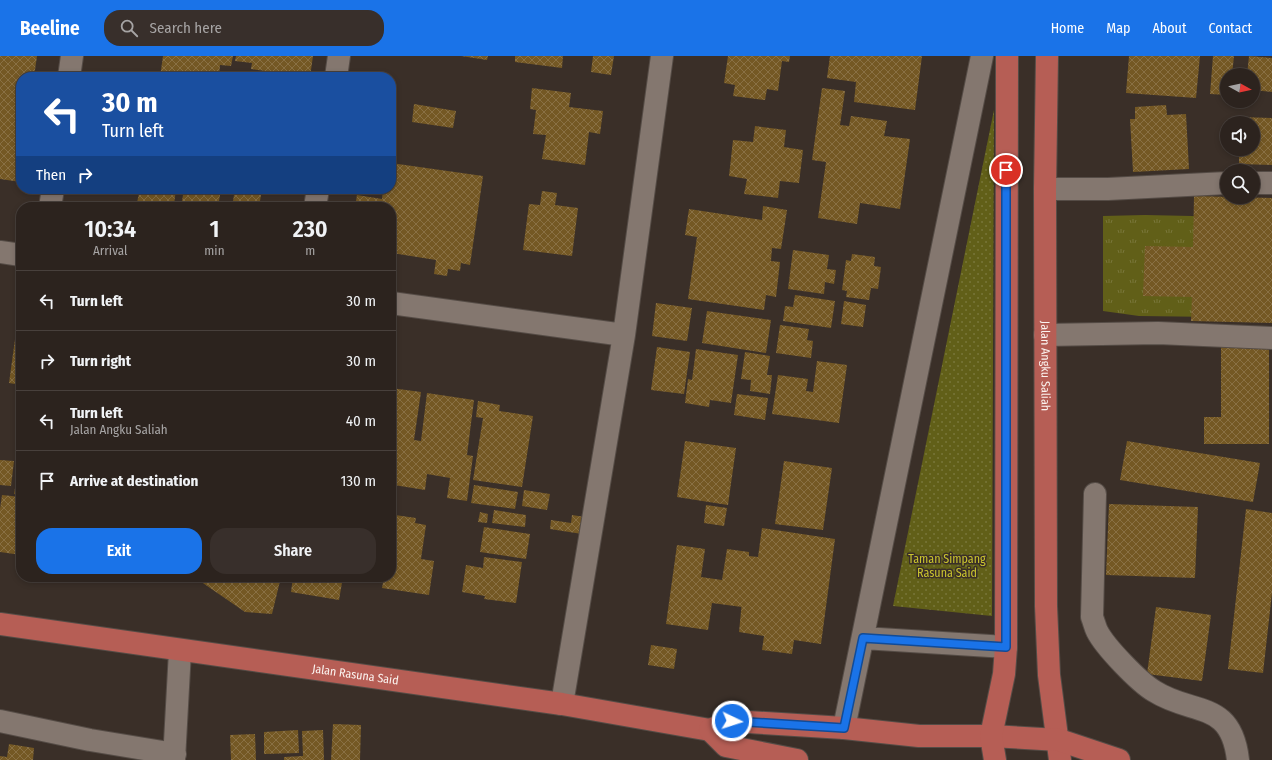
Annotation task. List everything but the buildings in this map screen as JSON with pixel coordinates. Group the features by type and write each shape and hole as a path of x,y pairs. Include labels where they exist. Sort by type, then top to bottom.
{"main road":[{"path":"995,760 991,736 1004,674 1006,647 1007,56"},
{"name":"Jalan Angku Saliah","path":"1047,56 1045,188 1046,606 1049,675 1059,750"},
{"name":"Jalan Rasuna Said","path":"0,624 180,651 562,704 710,730"},
{"path":"797,760 726,746 710,730 732,721 844,728 919,736 991,736 1059,750 1119,760"}],"street":[{"path":"70,72 72,56"},
{"path":"337,72 339,56"},
{"path":"562,704 624,335 662,56"},
{"path":"844,728 982,56"},
{"path":"1260,182 1272,182"},
{"path":"1045,188 1108,189 1220,183"},
{"path":"0,252 16,254"},
{"path":"396,304 624,335"},
{"path":"1045,335 1158,333 1272,338"},
{"path":"1095,494 1092,617 1097,632 1132,672 1153,691 1174,701 1207,710 1220,718 1229,728 1237,749 1238,760"},
{"path":"863,638 1006,647"},
{"path":"0,721 174,757 180,651"}],"green space":[{"name":"Taman Simpang Rasuna Said","path":"994,110 992,616 893,606"},
{"path":"1145,215 1238,217 1217,317 1139,316 1103,311 1103,216"}],"route":[{"path":"732,721 844,728 863,638 1006,647 1006,170"}]}
